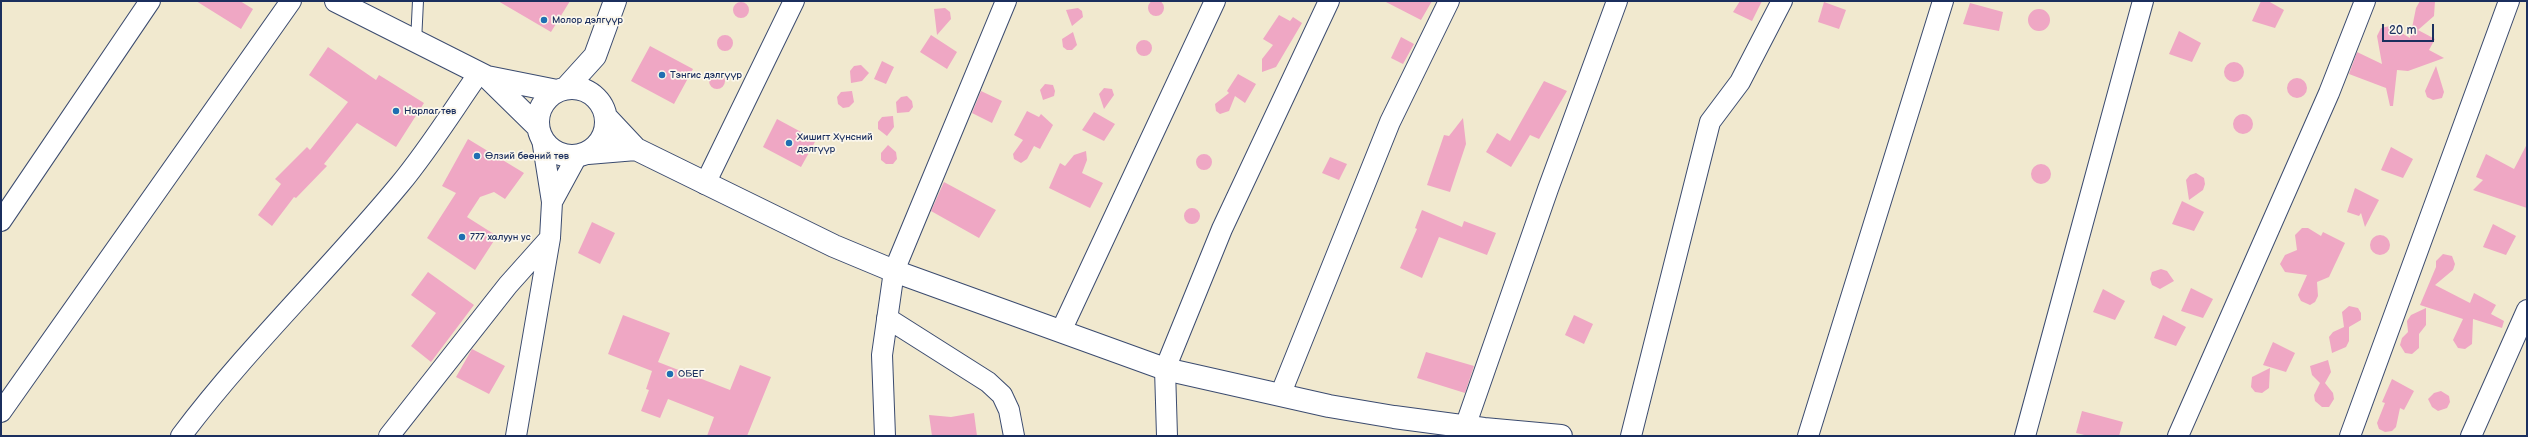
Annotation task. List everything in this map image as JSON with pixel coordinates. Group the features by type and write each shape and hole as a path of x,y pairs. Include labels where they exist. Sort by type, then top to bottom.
{"street":[{"path":"1,221 150,1"},
{"path":"1,412 291,1"},
{"path":"336,1 483,75 562,90 585,90 636,149 834,246 894,271 1165,369 1281,393 1330,406 1478,431 1561,436"},
{"path":"516,436 550,238 552,202 540,133 542,106 548,97 562,90 595,56 615,1"},
{"path":"705,184 794,1"},
{"path":"885,436 882,354 894,271 1006,1"},
{"path":"1061,331 1215,1"},
{"path":"1167,436 1165,369 1222,229 1329,1"},
{"path":"1281,393 1390,122 1449,1"},
{"path":"1478,431 1548,189 1617,1"},
{"path":"1631,436 1710,122 1740,82 1782,1"},
{"path":"1808,436 1943,1"},
{"path":"2025,436 2143,1"},
{"path":"2178,436 2329,93 2365,1"},
{"path":"2350,436 2509,1"},
{"path":"552,202 583,154 603,138 606,128 595,56"},
{"path":"483,75 540,133 557,153 583,154 636,149"},
{"path":"181,436 215,391 400,184 483,75"},
{"path":"389,436 508,285 550,238"},
{"path":"2472,436 2527,310"},
{"path":"887,318 988,382 1002,395 1009,410 1014,436"}],"lane":[{"path":"416,42 418,1"}],"building":[{"path":"1156,0 1163,5 1164,8 1159,15 1156,16 1149,11 1148,8 1153,1"},
{"path":"196,1 240,1 253,9 241,29"},
{"name":"Молор дэлгүүр","path":"498,1 570,1 551,32"},
{"path":"1384,1 1432,1 1421,20"},
{"path":"1740,1 1762,1 1752,21 1733,12"},
{"path":"2261,1 2268,1 2284,10 2275,28 2252,21"},
{"path":"2420,1 2435,1 2434,16 2418,30 2435,39 2429,50 2444,58 2408,71 2397,70 2393,106 2390,106 2386,88 2349,74 2357,52 2382,64 2377,36 2381,28 2390,26 2410,38 2416,8"},
{"path":"738,2 744,2 749,7 747,16 744,18 738,18 733,13 733,7"},
{"path":"1824,2 1846,10 1839,29 1818,22"},
{"path":"1970,3 2003,12 1999,31 1963,24"},
{"path":"945,8 950,12 951,19 937,35 934,9"},
{"path":"1078,8 1082,11 1083,17 1072,26 1066,10"},
{"path":"2039,9 2047,12 2050,20 2047,28 2039,31 2031,28 2028,20 2031,12"},
{"path":"1279,15 1290,21 1293,17 1302,23 1276,67 1262,72 1262,59 1273,45 1263,39"},
{"path":"2179,31 2201,43 2192,62 2169,54"},
{"path":"1073,32 1077,45 1072,50 1067,50 1063,47 1062,39"},
{"path":"722,35 728,35 733,40 731,49 728,51 722,51 717,46 717,40"},
{"path":"931,35 957,52 947,69 920,52"},
{"path":"1401,37 1414,44 1403,64 1391,58"},
{"path":"1144,40 1151,45 1152,48 1147,55 1144,56 1137,51 1136,48 1141,41"},
{"name":"Тэнгис дэлгүүр","path":"650,46 693,69 674,104 631,81"},
{"path":"328,47 376,80 379,75 424,103 396,147 357,123 324,164 327,166 296,198 294,197 272,226 258,215 281,184 275,179 307,147 310,150 348,102 309,75"},
{"path":"882,61 894,67 886,84 874,79"},
{"path":"2234,62 2241,65 2244,72 2241,79 2234,82 2227,79 2224,72 2227,65"},
{"path":"861,65 869,73 862,81 851,83 850,71 854,66"},
{"path":"2436,66 2444,92 2442,98 2433,100 2427,97 2425,91"},
{"path":"714,73 720,73 725,78 723,87 720,89 714,89 709,84 709,78"},
{"path":"1238,74 1256,84 1245,103 1235,96 1229,111 1220,114 1216,111 1215,104 1229,93 1227,91"},
{"path":"2297,78 2304,81 2307,88 2304,95 2297,98 2290,95 2287,88 2290,81"},
{"path":"1544,81 1567,91 1539,139 1530,135 1511,167 1486,152 1497,133 1510,141"},
{"path":"1045,84 1053,85 1055,91 1054,96 1043,100 1040,90"},
{"path":"1104,88 1112,89 1114,95 1104,109 1099,94"},
{"path":"852,91 854,102 849,107 843,108 838,104 837,97 841,92"},
{"path":"981,91 1002,101 992,123 972,113"},
{"path":"907,96 912,101 913,107 909,112 897,113 896,102 901,97"},
{"path":"1027,111 1039,117 1041,114 1053,125 1040,149 1034,146 1027,159 1021,163 1014,159 1013,154 1023,140 1014,135"},
{"path":"1094,112 1115,124 1104,141 1082,130"},
{"path":"2243,114 2250,117 2253,124 2250,131 2243,134 2236,131 2233,124 2236,117"},
{"path":"893,116 894,127 887,136 878,129 878,122 882,117"},
{"path":"1463,118 1466,144 1450,192 1427,185 1444,135 1449,136"},
{"name":"Хишигт Хүнсний дэлгүүр","path":"777,119 816,140 801,167 763,147"},
{"path":"468,139 524,173 505,199 494,192 480,197 467,217 497,236 475,270 427,238 456,193 442,186"},
{"path":"2527,144 2527,208 2473,190 2483,180 2476,177 2486,154 2514,169"},
{"path":"888,145 896,152 897,159 893,164 886,164 881,160 881,153"},
{"path":"2391,147 2413,159 2403,178 2381,170"},
{"path":"1086,151 1087,160 1082,173 1103,183 1090,208 1049,188 1060,163 1065,166 1074,155"},
{"path":"1204,154 1211,159 1212,162 1207,169 1204,170 1197,165 1196,162 1201,155"},
{"path":"1330,157 1347,164 1339,180 1322,173"},
{"path":"2041,164 2048,167 2051,174 2048,181 2041,184 2034,181 2031,174 2034,167"},
{"path":"2196,173 2204,178 2205,184 2203,190 2189,200 2186,180 2190,175"},
{"path":"944,182 996,210 979,238 931,211"},
{"path":"2355,188 2379,200 2365,227 2361,213 2359,216 2347,212"},
{"path":"2182,201 2204,212 2194,231 2172,224"},
{"path":"1192,208 1199,213 1200,216 1195,223 1192,224 1185,219 1184,216 1189,209"},
{"path":"1422,210 1462,227 1464,221 1496,233 1487,255 1439,237 1422,278 1400,268 1417,229 1415,228"},
{"path":"592,222 615,233 600,264 578,253"},
{"path":"2493,224 2516,236 2506,255 2483,247"},
{"path":"2302,228 2308,228 2321,236 2323,232 2345,243 2329,277 2317,282 2318,296 2315,302 2310,305 2301,301 2298,295 2307,275 2285,272 2280,264 2285,255 2297,250 2295,235"},
{"path":"2380,235 2387,238 2390,245 2387,252 2380,255 2373,252 2370,245 2373,238"},
{"path":"2443,254 2452,256 2455,264 2453,270 2435,285 2470,303 2474,293 2496,305 2491,314 2504,321 2502,328 2473,319 2472,344 2465,349 2458,348 2453,340 2463,319 2420,305 2436,267 2436,261"},
{"path":"2161,269 2167,271 2174,281 2160,289 2152,285 2150,279 2152,272"},
{"path":"428,272 474,305 431,362 411,346 436,313 411,295"},
{"path":"2191,288 2213,299 2203,318 2181,311"},
{"path":"2103,289 2125,301 2115,320 2093,312"},
{"path":"2349,306 2358,308 2361,313 2361,320 2349,327 2349,341 2346,347 2332,353 2329,337 2333,332 2344,327 2342,312"},
{"path":"2426,308 2426,325 2419,334 2419,348 2412,354 2405,353 2400,345 2402,338 2408,332 2407,321 2411,315"},
{"name":"ОБЕГ","path":"623,315 670,333 658,362 730,390 740,365 771,377 747,436 707,436 714,417 668,399 660,418 641,411 649,390 646,389 652,371 608,354"},
{"path":"1574,315 1593,324 1584,344 1565,335"},
{"path":"2163,315 2186,327 2176,346 2154,338"},
{"path":"2273,342 2295,353 2286,372 2263,365"},
{"path":"472,349 505,366 489,394 456,377"},
{"path":"1426,352 1474,366 1465,393 1417,378"},
{"path":"2328,360 2331,372 2325,383 2333,393 2334,399 2329,407 2322,407 2315,401 2314,395 2320,383 2312,375 2310,366"},
{"path":"2270,368 2269,388 2262,393 2255,392 2251,387 2252,377"},
{"path":"2392,379 2414,391 2404,410 2400,408 2396,427 2392,431 2385,432 2379,429 2377,423 2385,403 2382,402"},
{"path":"2441,391 2449,396 2450,402 2447,408 2438,411 2432,407 2428,399 2434,393"},
{"path":"2082,411 2123,422 2119,436 2089,436 2076,433"},
{"path":"974,413 977,436 932,436 929,415 951,417"}],"place":[{"name":"Молор дэлгүүр","path":"544,20"},
{"name":"Тэнгис дэлгүүр","path":"662,75"},
{"name":"Нарлаг төв","path":"396,111"},
{"name":"Хишигт Хүнсний дэлгүүр","path":"789,143"},
{"name":"Өлзий бөөний төв","path":"477,156"},
{"name":"777 халуун ус","path":"462,237"},
{"name":"ОБЕГ","path":"670,374"}]}
